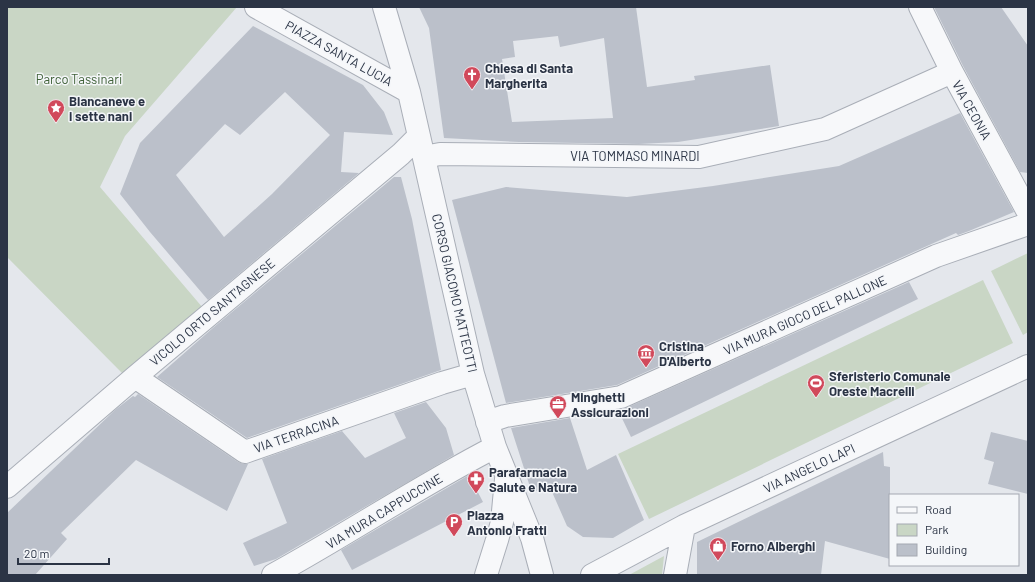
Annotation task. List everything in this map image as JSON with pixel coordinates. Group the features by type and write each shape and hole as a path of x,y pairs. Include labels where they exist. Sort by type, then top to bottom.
{"street":[{"name":"CORSO GIACOMO MATTEOTTI","path":"384,7 409,92 473,374 495,446 532,538 542,575"},
{"name":"VIA CEONIA","path":"920,7 952,72 1028,212"},
{"name":"PIAZZA SANTA LUCIA","path":"262,11 409,92"},
{"name":"VIA TOMMASO MINARDI","path":"421,147 440,154 699,157 825,129 952,72"},
{"name":"VICOLO ORTO SANT'AGNESE","path":"7,488 134,377 401,154 421,147"},
{"name":"VIA MURA GIOCO DEL PALLONE","path":"487,422 505,416 621,397 936,256 1028,224"},
{"name":"VIA ANGELO LAPI","path":"592,575 684,526 1028,366"},
{"name":"VIA TERRACINA","path":"134,377 245,452 442,383 473,374"},
{"name":"VIA MURA CAPPUCCINE","path":"272,575 319,550 467,461 495,446"},
{"path":"486,575 502,522 507,476"},
{"path":"675,575 684,526"}],"green space":[{"name":"Parco Tassinari","path":"7,7 237,7 125,136 100,187 203,308 123,374 7,257"},
{"path":"1028,253 1028,332 1023,335 991,271"},
{"name":"Sferisterio Comunale Oreste Macrelli","path":"983,280 1013,343 649,519 618,454"},
{"path":"664,556 662,575 629,575"}],"building":[{"path":"419,7 636,7 647,87 695,80 694,76 770,65 779,126 678,142 639,144 519,142 444,138 429,28","holes":["558,36 560,47 604,38 613,118 512,122 502,59 515,57 513,41"]},
{"path":"934,7 1001,7 1028,46 1028,173 1020,172 963,66"},
{"path":"253,26 363,85 384,112 393,135 344,132 341,172 359,173 208,300 120,194 140,143","holes":["285,92 330,135 272,194 224,237 176,175 225,124 240,135"]},
{"path":"960,113 1014,212 958,235 956,233 617,385 506,403 452,200 506,187 627,197 713,186 839,166"},
{"path":"394,177 401,177 412,219 441,370 247,438 157,377 214,327"},
{"path":"909,282 918,299 631,437 618,410 626,408"},
{"path":"138,394 238,462 248,464 227,511 136,460 61,533 67,539 35,575 7,575 7,513 115,410 133,396 135,397"},
{"path":"426,402 446,428 454,455 276,559 254,566 243,543 287,523 262,459 342,431 365,458 406,438 394,413"},
{"path":"570,418 587,470 616,455 644,520 613,538 583,537 567,526 549,485 532,493 511,428"},
{"path":"991,432 1028,441 1028,494 988,484 994,462 984,459"},
{"path":"883,452 884,466 890,467 889,559 825,541 821,575 697,575 697,542"},
{"path":"469,475 483,502 352,570 341,550"}],"place":[{"name":"Chiesa di Santa Margherita","path":"472,90"},
{"name":"Biancaneve e i sette nani","path":"56,123"},
{"name":"Cristina D'Alberto","path":"646,368"},
{"name":"Sferisterio Comunale Oreste Macrelli","path":"816,398"},
{"name":"Minghetti Assicurazioni","path":"558,419"},
{"name":"Parafarmacia Salute e Natura","path":"476,494"},
{"name":"Piazza Antonio Fratti","path":"454,537"},
{"name":"Forno Alberghi","path":"718,561"}]}
